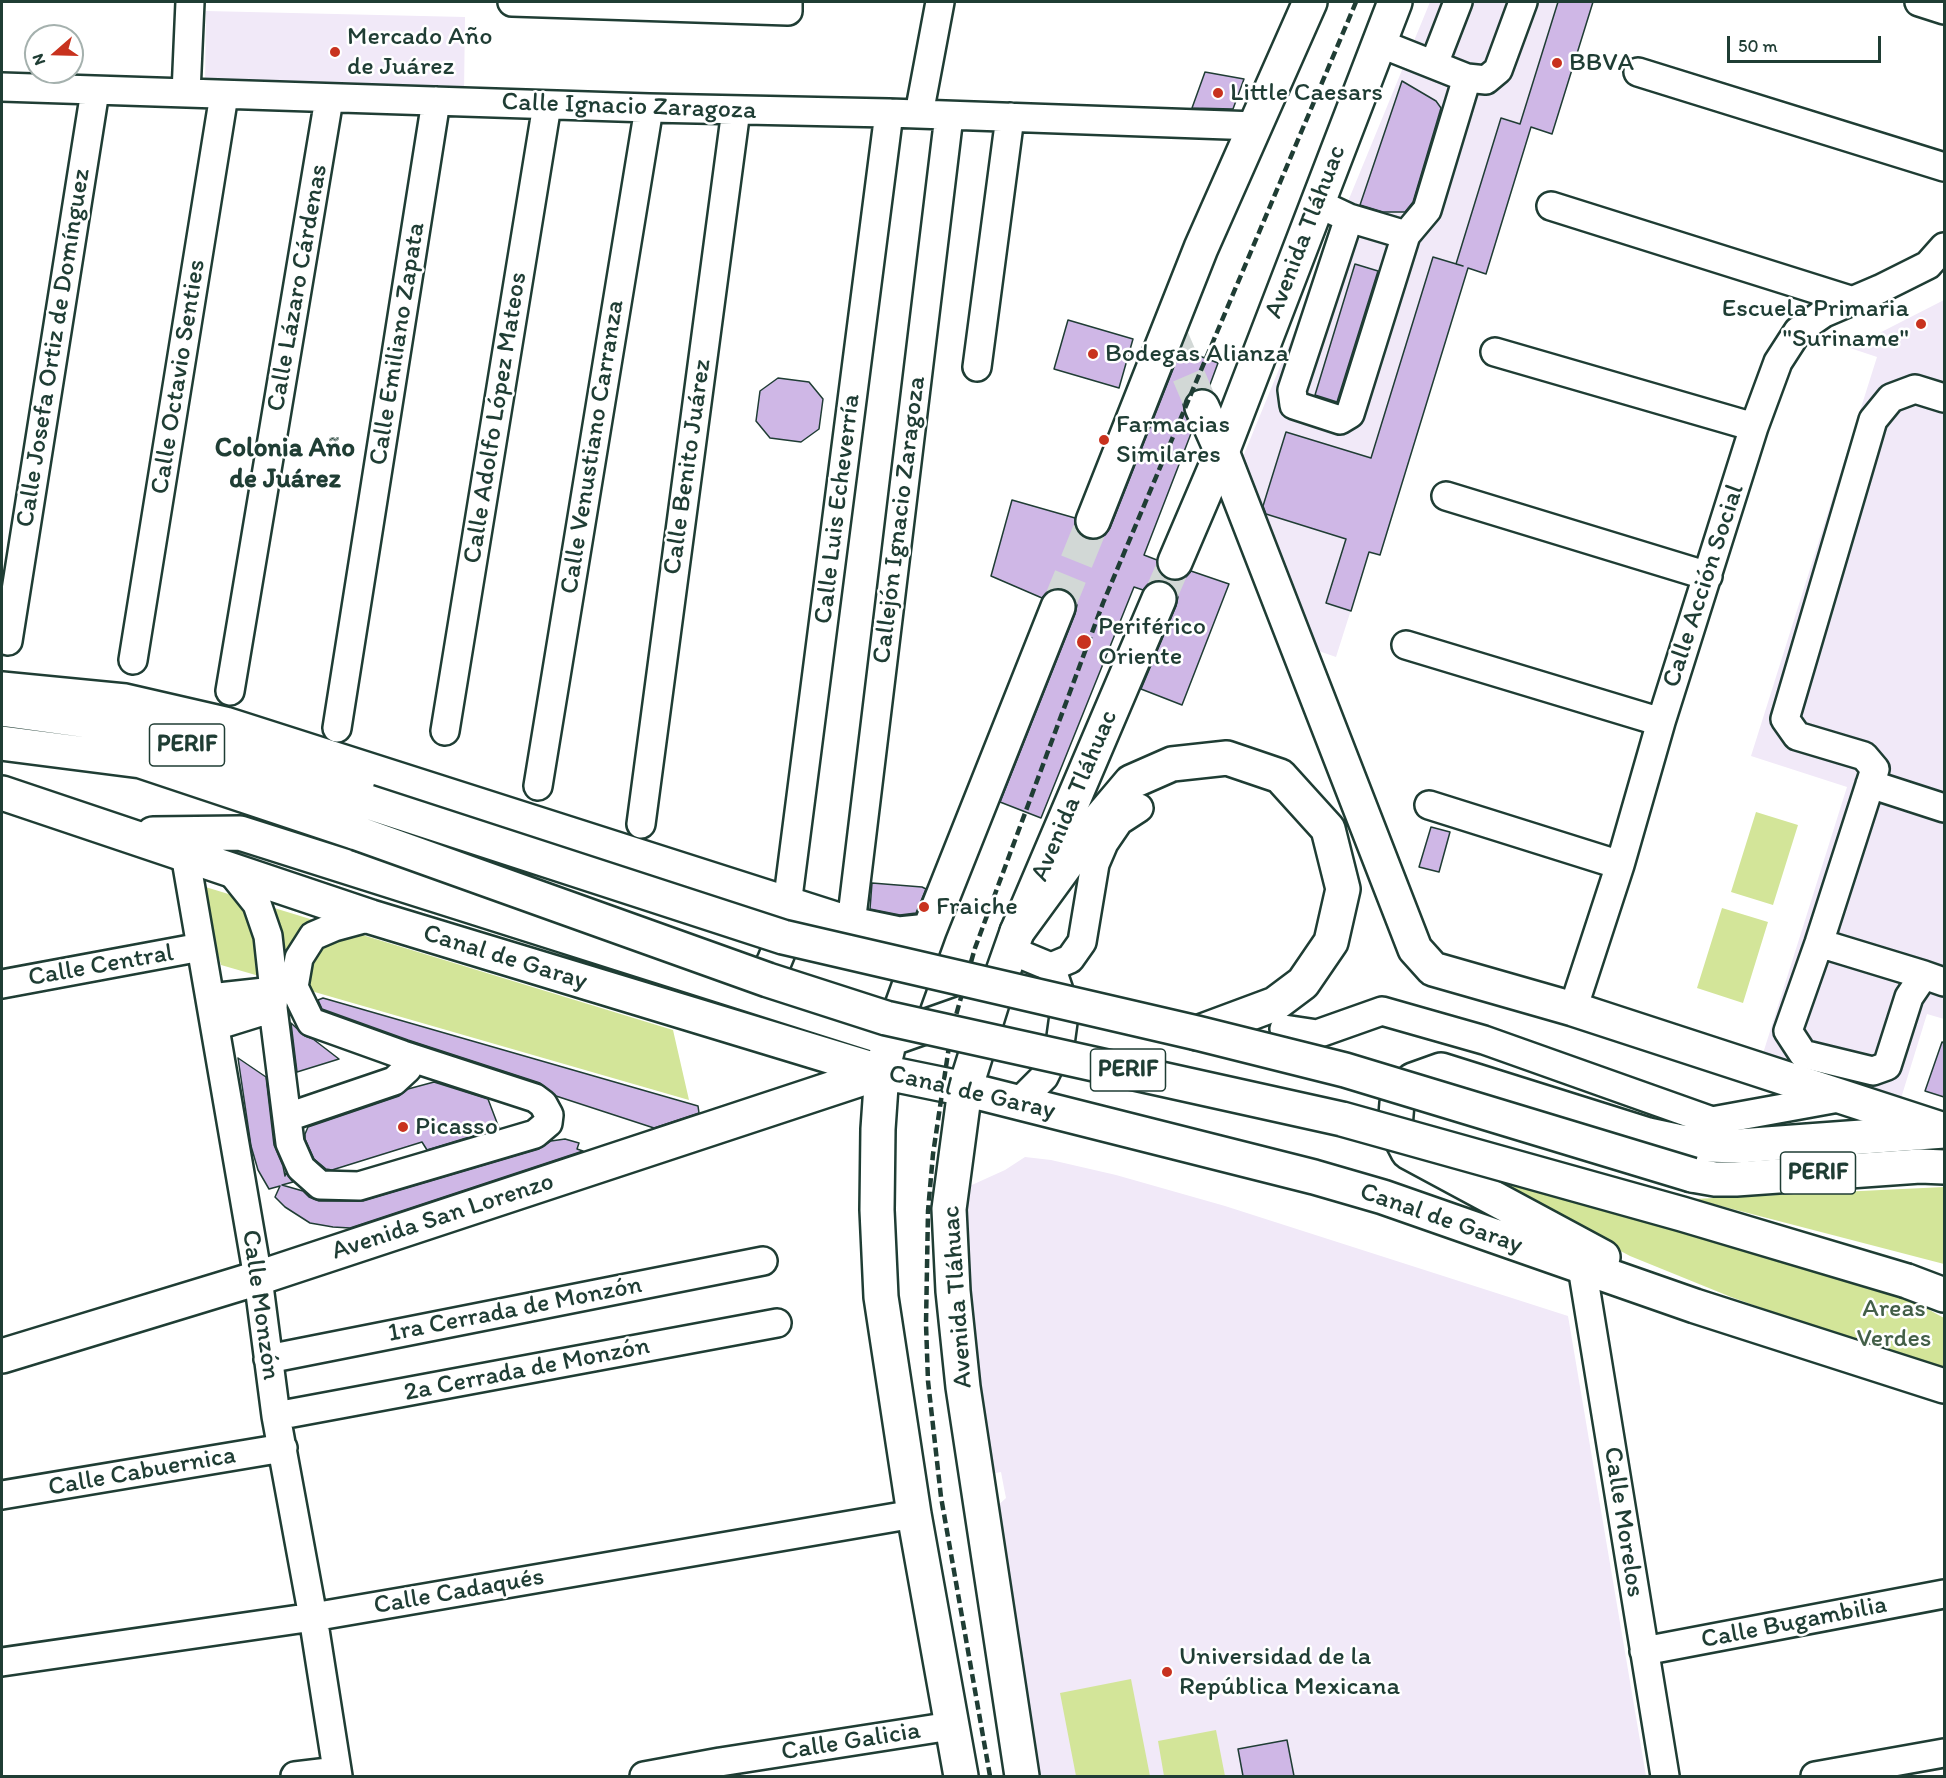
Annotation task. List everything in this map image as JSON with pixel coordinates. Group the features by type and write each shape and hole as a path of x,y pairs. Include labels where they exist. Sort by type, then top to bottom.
{"main road":[{"path":"1093,521 1201,248 1310,2"},
{"name":"Avenida Tláhuac","path":"1175,562 1222,452 1395,2"},
{"path":"1202,407 1222,452 1415,949 1433,969 1573,1010 1944,1131"},
{"name":"Avenida Tláhuac","path":"1022,1776 963,1387 953,1291 950,1209 965,1089 992,1003 1014,941 1159,599"},
{"path":"961,1776 914,1514 881,1298 877,1210 878,1129 882,1072 890,1039 929,931 1058,607"},
{"path":"2,689 125,701 225,724 851,924 899,934 929,931"},
{"name":"PERIF","path":"2,709 131,727 783,937 1197,1033 1345,1070 1692,1175 1715,1179 1736,1179 1920,1166 1944,1167"},
{"name":"PERIF","path":"2,743 141,761 357,833 768,980 886,1018 1342,1119 1682,1214 1907,1281 1944,1295"},
{"path":"1014,941 1098,821 1131,782 1172,764 1227,758 1280,776 1328,829 1343,889 1331,942 1304,983 1275,1004 1197,1033"},
{"name":"Canal de Garay","path":"2,793 127,834 189,844 228,869 372,917 882,1072 965,1089 1383,1197 1695,1306 1944,1386"},
{"path":"189,844 240,833 890,1039 992,1003"},
{"path":"730,988 749,983 768,973 781,945 779,919 775,908 777,901"},
{"path":"1695,1306 1408,1152 1395,1127 1397,1102 1413,1080 1441,1070 1648,1134 1707,1145 1739,1146 1944,1131"},
{"name":"Avenida San Lorenzo","path":"2,1356 258,1278 882,1072"}],"street":[{"path":"186,93 190,2"},
{"path":"512,2 788,11 788,2"},
{"path":"919,114 940,2"},
{"path":"1434,64 1458,2"},
{"path":"1379,43 1467,78 1486,80 1498,70 1523,2"},
{"path":"1919,2 1944,10"},
{"path":"1638,72 1944,167"},
{"path":"1349,218 1292,390 1294,405 1340,420 1350,414 1406,235 1426,210 1467,78"},
{"name":"Calle Ignacio Zaragoza","path":"2,87 329,99 889,113 1256,126"},
{"name":"Calle Josefa Ortiz de Domínguez","path":"8,641 95,91"},
{"name":"Calle Octavio Senties","path":"134,660 224,95"},
{"name":"Calle Lázaro Cárdenas","path":"230,691 329,99"},
{"name":"Calle Emiliano Zapata","path":"337,728 436,101"},
{"name":"Calle Adolfo López Mateos","path":"445,731 547,105"},
{"name":"Calle Venustiano Carranza","path":"538,786 649,108"},
{"name":"Calle Benito Juárez","path":"641,824 736,110"},
{"name":"Calle Luis Echeverría","path":"777,901 889,113"},
{"name":"Callejón Ignacio Zaragoza","path":"851,924 949,116"},
{"path":"977,367 1011,117"},
{"path":"1318,203 1349,218 1406,235"},
{"path":"1551,206 1853,301"},
{"name":"Calle Acción Social","path":"1573,1010 1620,865 1661,722 1754,427 1778,362 1798,331 1824,313 1928,265 1944,247"},
{"path":"1495,352 1754,427"},
{"path":"1934,979 1910,997 1887,1066 1873,1071 1803,1054 1788,1031 1875,769 1864,756 1797,736 1785,719 1873,420 1891,398 1915,389 1944,398"},
{"path":"1446,496 1708,576"},
{"path":"1406,645 1661,722"},
{"path":"1870,784 1944,808"},
{"path":"1429,805 1620,865"},
{"path":"1051,967 1070,959 1082,942 1088,918 1090,888 1095,864 1104,843 1119,821 1139,808"},
{"name":"Calle Monzón","path":"189,844 201,947 258,1278 276,1416 314,1617 338,1774"},
{"path":"228,869 257,904 268,936 290,1143 301,1168 320,1185 359,1186 535,1134 548,1123 549,1114 543,1104 535,1098 311,1022 294,987 299,958 314,936 333,927 372,917"},
{"path":"1014,941 1051,967 1065,1008 1060,1044 1044,1077 1018,1103"},
{"path":"1819,943 1934,979"},
{"name":"Calle Central","path":"2,984 201,947"},
{"path":"210,998 274,999"},
{"path":"214,1026 274,999"},
{"path":"1284,1029 1317,1034 1382,1011 1484,1040 1712,1121 1844,1097"},
{"path":"288,1117 394,1081 407,1069 403,1055"},
{"name":"1ra Cerrada de Monzón","path":"268,1359 763,1262"},
{"name":"Calle Morelos","path":"1582,1267 1665,1776"},
{"name":"2a Cerrada de Monzón","path":"276,1416 777,1323"},
{"name":"Calle Cabuernica","path":"2,1496 283,1448"},
{"name":"Calle Cadaqués","path":"2,1662 314,1617 914,1514"},
{"name":"Calle Bugambilia","path":"1644,1651 1944,1594"},
{"name":"Calle Galicia","path":"644,1776 951,1726"},
{"path":"1815,1776 1944,1752"},
{"path":"295,1776 338,1774"}],"shaded area":[{"path":"1430,2 1593,2 1552,134 1531,128 1486,274 1468,268 1380,555 1369,553 1336,657 1313,649 1240,464"},
{"name":"Mercado Año de Juárez","path":"206,11 465,17 464,92 205,86"},
{"path":"1944,300 1944,1019 1927,1014 1898,1108 1760,1063 1847,787 1751,756 1877,357 1850,348"},
{"path":"1025,1157 1051,1160 1116,1175 1225,1206 1568,1316 1646,1776 1039,1776 993,1510 1006,1498 1001,1472 985,1475 964,1344 963,1189 1005,1170"}],"green space":[{"path":"1756,812 1798,825 1773,905 1731,892"},
{"path":"199,885 673,1030 689,1100 221,965"},
{"path":"1722,908 1768,922 1743,1003 1697,988"},
{"name":"Areas Verdes","path":"1446,1158 1906,1297 1944,1318 1944,1373 1731,1297 1630,1256"},
{"path":"1944,1187 1944,1264 1694,1199"},
{"path":"1131,1679 1150,1776 1076,1776 1060,1693"},
{"path":"1216,1730 1225,1776 1164,1776 1158,1741"}],"building":[{"path":"1558,2 1593,2 1552,134 1531,127 1486,274 1468,268 1380,555 1369,552 1351,611 1326,603 1346,539 1266,514 1263,506 1286,432 1371,458 1433,257 1456,264 1501,118 1520,124"},
{"name":"Little Caesars","path":"1205,72 1244,79 1233,109 1192,108"},
{"path":"1402,81 1436,101 1441,108 1413,202 1405,212 1383,212 1360,205"},
{"path":"1355,264 1378,271 1337,402 1315,395"},
{"name":"Bodegas Alianza","path":"1068,320 1133,339 1119,388 1054,369"},
{"path":"1181,349 1218,363 1208,390 1195,390 1187,396 1183,404 1192,431 1144,555 1157,560 1160,573 1168,579 1178,580 1186,577 1191,571 1229,584 1182,705 1141,689 1178,597 1174,588 1167,582 1157,580 1148,584 1143,590 1134,587 1041,818 1000,802 1077,605 1072,595 1064,589 1047,592 1042,598 991,576 1012,500 1075,518 1078,532 1087,539 1096,539 1105,535 1110,528"},
{"path":"778,378 809,382 823,399 819,429 801,442 770,438 756,421 760,391"},
{"path":"1431,827 1450,832 1439,872 1419,867"},
{"path":"872,883 926,889 916,913 900,915 870,909"},
{"path":"323,998 698,1106 699,1113 654,1128 556,1096 540,1083 322,1009 318,1000"},
{"path":"291,1023 305,1036 313,1039 339,1059 297,1072"},
{"path":"1942,1042 1944,1043 1944,1097 1925,1091"},
{"path":"238,1058 266,1077 274,1145 285,1176 286,1173 293,1182 282,1185 303,1191 309,1197 319,1201 363,1201 539,1149 551,1141 565,1139 579,1143 577,1149 583,1151 350,1228 310,1223 285,1207 275,1197 280,1186 269,1189 258,1170 251,1146"},
{"name":"Picasso","path":"434,1082 488,1099 499,1128 427,1150 422,1142 332,1170 326,1169 314,1159 305,1139 308,1127 399,1096 408,1089"},
{"path":"1287,1740 1294,1776 1243,1776 1238,1749"}],"tunnel":[{"path":"1169,330 1202,407"},
{"path":"1058,607 1093,521"},
{"path":"1159,599 1175,562"}],"railway":[{"path":"990,1776 941,1497 928,1381 926,1324 928,1211 933,1154 951,1033 975,948 1103,603 1356,2"}],"place":[{"name":"Mercado Año de Juárez","path":"335,52"},
{"name":"BBVA","path":"1557,63"},
{"name":"Little Caesars","path":"1218,93"},
{"name":"Escuela Primaria \"Suriname\"","path":"1921,324"},
{"name":"Bodegas Alianza","path":"1093,354"},
{"name":"Farmacias Similares","path":"1104,440"},
{"name":"Periférico Oriente","path":"1084,642"},
{"name":"Fraiche","path":"924,907"},
{"name":"Picasso","path":"403,1127"},
{"name":"Universidad de la República Mexicana","path":"1167,1672"}],"district":[{"name":"Colonia Año de Juárez","path":"285,464"}]}
